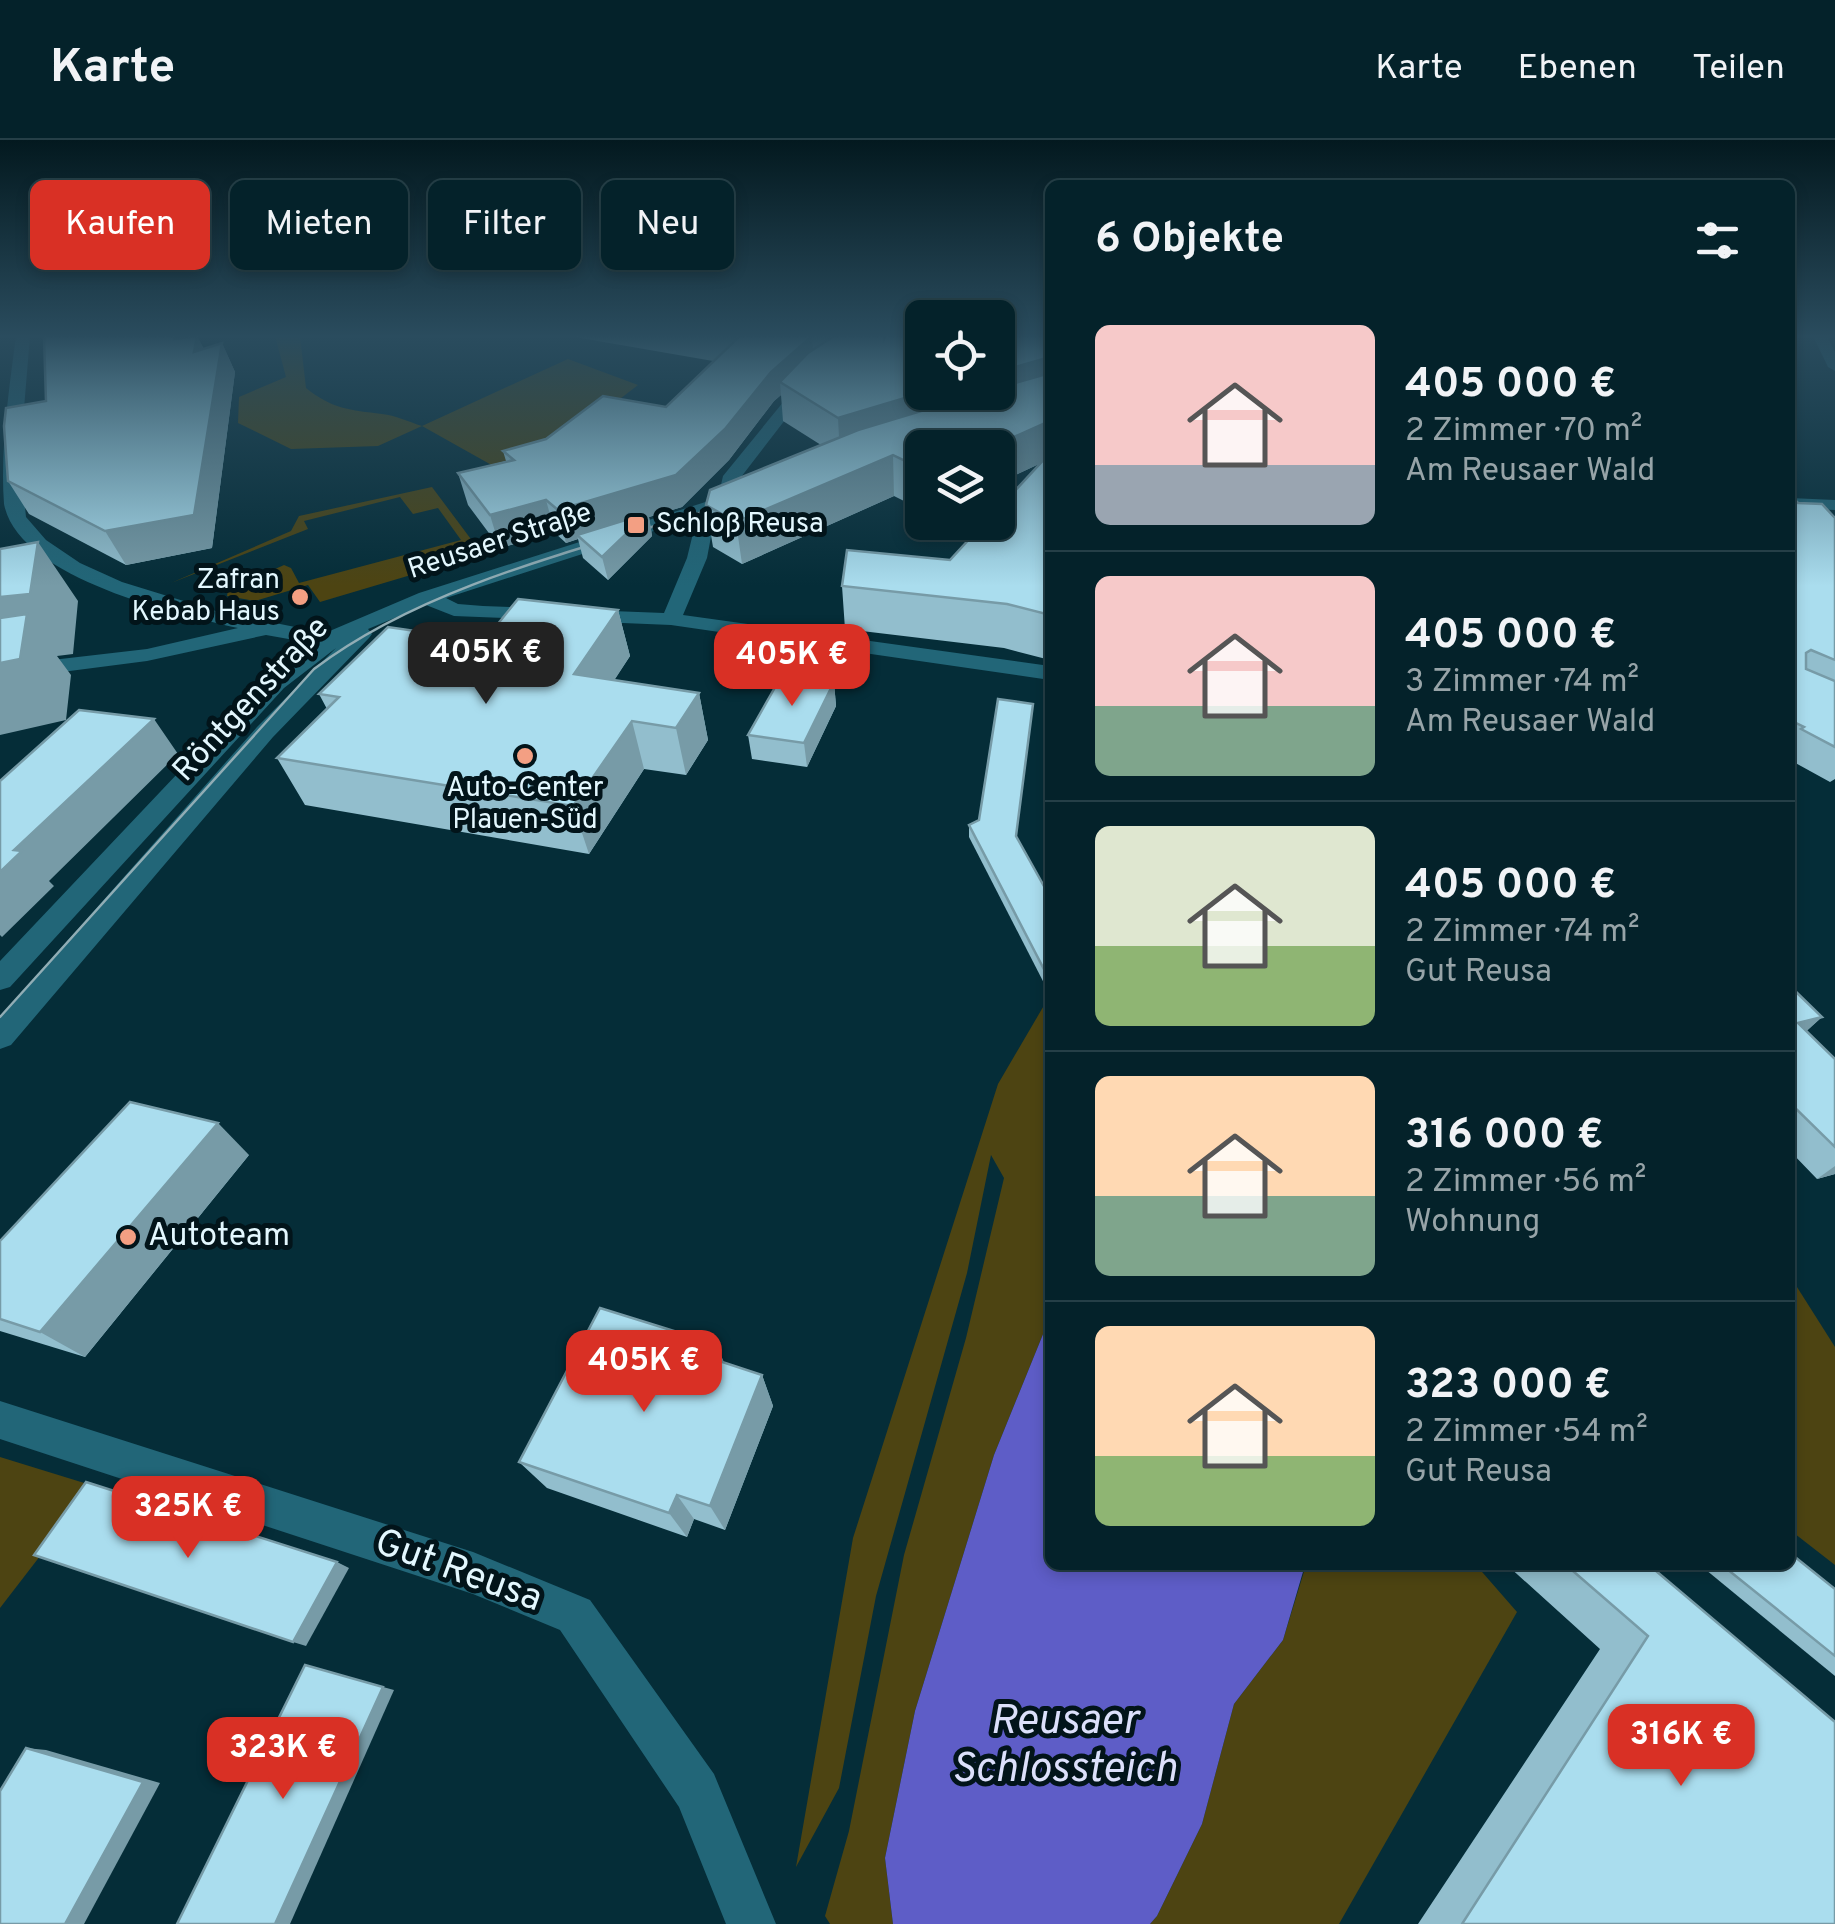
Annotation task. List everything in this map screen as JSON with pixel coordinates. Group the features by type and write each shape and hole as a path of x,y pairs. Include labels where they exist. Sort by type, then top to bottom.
{"street":[{"path":"9,419 12,502 18,520 61,564 129,592 339,642"},
{"path":"730,500 726,497 730,480 779,419"},
{"name":"Reusaer Straße","path":"372,622 426,597 766,490"},
{"path":"1799,504 1835,505"},
{"path":"1799,504 1835,522"},
{"path":"671,619 697,558 708,507"},
{"path":"426,597 454,610 634,614 829,644 1042,666"},
{"name":"Röntgenstraße","path":"0,978 276,683 372,622"},
{"path":"0,673 148,656 271,627"},
{"name":"Röntgenstraße","path":"0,1037 339,642"},
{"name":"Gut Reusa","path":"0,1420 473,1574 576,1615 697,1791 751,1924"}],"shaded area":[{"path":"238,419 402,419 422,426 378,446 291,449 238,423"},
{"path":"437,419 594,419 559,446 504,472 422,426"},
{"path":"432,487 485,558 462,564 458,561 320,602 308,585 255,601 227,596 228,590 284,565 291,568 299,583 461,540 438,508 413,514 400,497 304,521 308,529 171,583 291,531 299,516"},
{"path":"1045,1004 1045,1329 994,1455 915,1711 885,1858 893,1924 830,1924 825,1916 849,1831 904,1555 966,1338 1004,1178 991,1155 967,1273 876,1596 839,1788 796,1867 853,1538 998,1084"},
{"path":"1795,1284 1835,1347 1835,1565 1795,1534"},
{"path":"0,1457 94,1486 0,1608"},
{"path":"1304,1570 1480,1570 1517,1612 1339,1924 1150,1924 1202,1824 1234,1704 1283,1640"}],"water":[{"name":"Reusaer Schlossteich","path":"1045,1329 1045,1570 1304,1570 1283,1640 1234,1704 1202,1824 1150,1924 893,1924 885,1858 915,1711 994,1455"}],"building":[{"path":"5,419 210,419 194,515 105,531 8,481"},
{"path":"572,419 733,419 676,475 558,510 546,500 490,515 458,473 514,460 503,451 546,439"},
{"path":"894,419 1045,419 1045,423 1015,436 1015,430 905,430 905,461 893,455 736,522 706,505 710,490"},
{"path":"1045,458 1045,614 1007,604 842,586 847,550 950,560 968,540 1015,540 1015,491"},
{"path":"1795,500 1822,504 1835,518 1835,660 1811,650 1806,653 1806,669 1835,681 1835,747 1801,729 1804,727 1795,722"},
{"path":"648,513 602,557 577,535"},
{"path":"38,542 30,594 0,597 0,549"},
{"path":"518,599 618,610 574,674 699,693 676,728 632,721 573,806 277,758 339,697 319,694 388,627 484,641"},
{"path":"27,614 20,659 0,663 0,618"},
{"path":"782,675 834,682 804,743 748,735"},
{"path":"998,699 1033,704 1016,836 1045,888 1045,971 969,825 979,820"},
{"path":"79,710 154,719 14,850 22,851 0,872 0,781"},
{"path":"1795,991 1822,1017 1798,1023 1835,1059 1835,1147 1795,1108"},
{"path":"130,1102 218,1123 40,1332 0,1319 0,1241"},
{"path":"600,1308 716,1344 710,1358 762,1375 710,1506 677,1495 669,1513 519,1462"},
{"path":"86,1482 337,1562 293,1642 34,1555"},
{"path":"1795,1557 1835,1589 1835,1656 1728,1570 1795,1570"},
{"path":"1572,1570 1655,1570 1835,1722 1835,1924 1462,1924 1648,1636"},
{"path":"305,1665 383,1687 275,1924 177,1924"},
{"path":"26,1748 143,1782 65,1924 0,1924 0,1791"}],"tram line":[{"path":"0,1017 314,669 360,638 462,589 571,551 735,502"}],"place":[{"name":"Schloß Reusa","path":"636,525"},
{"name":"Zafran Kebab Haus","path":"300,597"},
{"name":"Auto-Center Plauen-Süd","path":"525,756"},
{"name":"Autoteam","path":"128,1237"}]}
